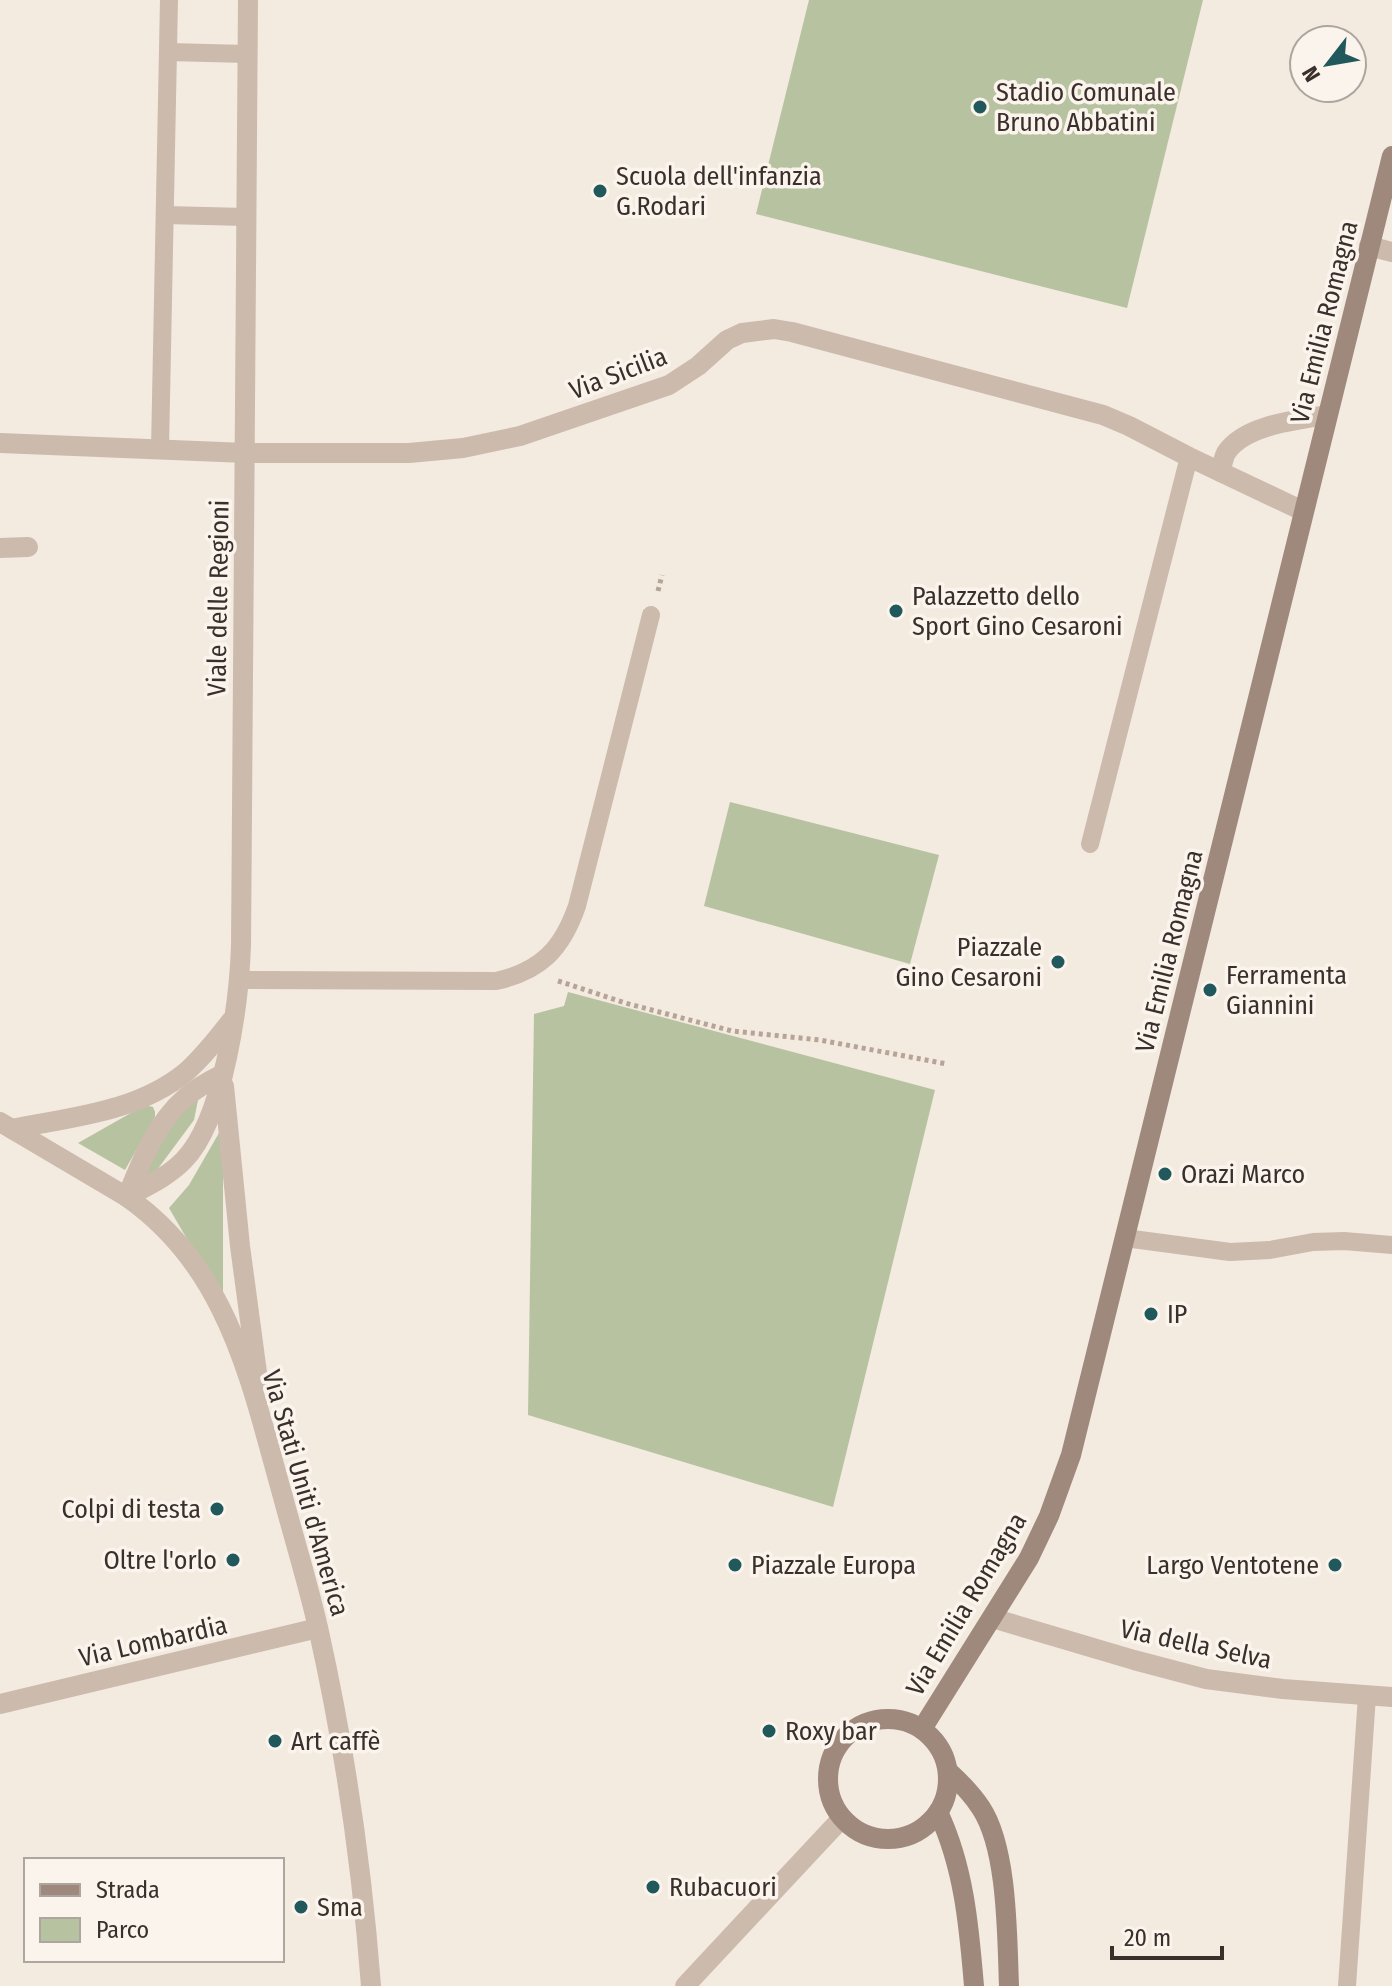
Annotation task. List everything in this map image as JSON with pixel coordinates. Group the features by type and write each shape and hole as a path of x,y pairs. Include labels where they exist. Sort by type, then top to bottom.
{"main road":[{"name":"Via Emilia Romagna","path":"922,1729 1029,1558 1067,1468 1392,156"},
{"path":"885,1718 904,1721 922,1729 935,1740 944,1755 948,1771 948,1786 938,1812 926,1826 910,1835 892,1839 873,1837 856,1830 842,1818 832,1801 827,1782 829,1764 837,1745 850,1731 866,1722 885,1718"},
{"path":"948,1771 981,1808 993,1833 1006,1912 1009,1986"},
{"path":"938,1812 961,1879 974,1986"}],"street":[{"name":"Viale delle Regioni","path":"127,1197 172,1171 195,1147 208,1122 223,1074 239,980 248,0"},
{"path":"1369,246 1392,252"},
{"name":"Via Sicilia","path":"0,443 246,453 409,453 463,448 500,441 669,385 698,366 727,340 742,333 774,329 1080,408 1129,426 1303,511"},
{"path":"1221,472 1223,460 1236,442 1266,427 1327,415"},
{"path":"0,548 28,547"},
{"path":"6,1126 103,1112 136,1102 160,1090 194,1064 234,1018"},
{"name":"Viale delle Regioni","path":"223,1074 240,1246 266,1436"},
{"path":"127,1197 139,1167 168,1115 199,1086 223,1074"},
{"name":"Via Stati Uniti d'America","path":"6,1126 145,1210 175,1239 206,1282 230,1328 266,1436 318,1628 350,1797 371,1986"},
{"name":"Via della Selva","path":"992,1618 1206,1679 1283,1689 1392,1697"},
{"name":"Via Lombardia","path":"0,1704 318,1628"},
{"path":"685,1986 842,1818"}],"lane":[{"path":"160,449 169,0"},
{"path":"168,52 247,54"},
{"path":"165,215 246,217"},
{"path":"1090,844 1189,457"},
{"path":"239,980 496,981 527,971 548,957 564,937 577,906 651,615"},
{"path":"1125,1238 1230,1252 1270,1250 1313,1242 1392,1245"},
{"path":"1347,1986 1367,1696"}],"path":[{"path":"527,971 625,1003 732,1031 820,1040 947,1064"}],"green space":[{"name":"Stadio Comunale Bruno Abbatini","path":"809,0 1203,0 1127,308 756,214"},
{"path":"730,802 939,855 910,964 704,906"},
{"path":"568,992 935,1090 833,1507 528,1415 534,1014 564,1006"},
{"path":"200,1090 194,1120 151,1178 143,1172 174,1122"},
{"path":"145,1105 153,1107 155,1117 125,1170 78,1143"},
{"path":"223,1126 223,1301 169,1208 189,1185"}],"place":[{"name":"Stadio Comunale Bruno Abbatini","path":"980,107"},
{"name":"Scuola dell'infanzia G.Rodari","path":"600,191"},
{"name":"Palazzetto dello Sport Gino Cesaroni","path":"896,611"},
{"name":"Piazzale Gino Cesaroni","path":"1058,962"},
{"name":"Ferramenta Giannini","path":"1210,990"},
{"name":"Orazi Marco","path":"1165,1174"},
{"name":"IP","path":"1151,1314"},
{"name":"Colpi di testa","path":"217,1509"},
{"name":"Oltre l'orlo","path":"233,1560"},
{"name":"Piazzale Europa","path":"735,1565"},
{"name":"Largo Ventotene","path":"1335,1565"},
{"name":"Roxy bar","path":"769,1731"},
{"name":"Art caffè","path":"275,1741"},
{"name":"Rubacuori","path":"653,1887"},
{"name":"Sma","path":"301,1907"}]}
